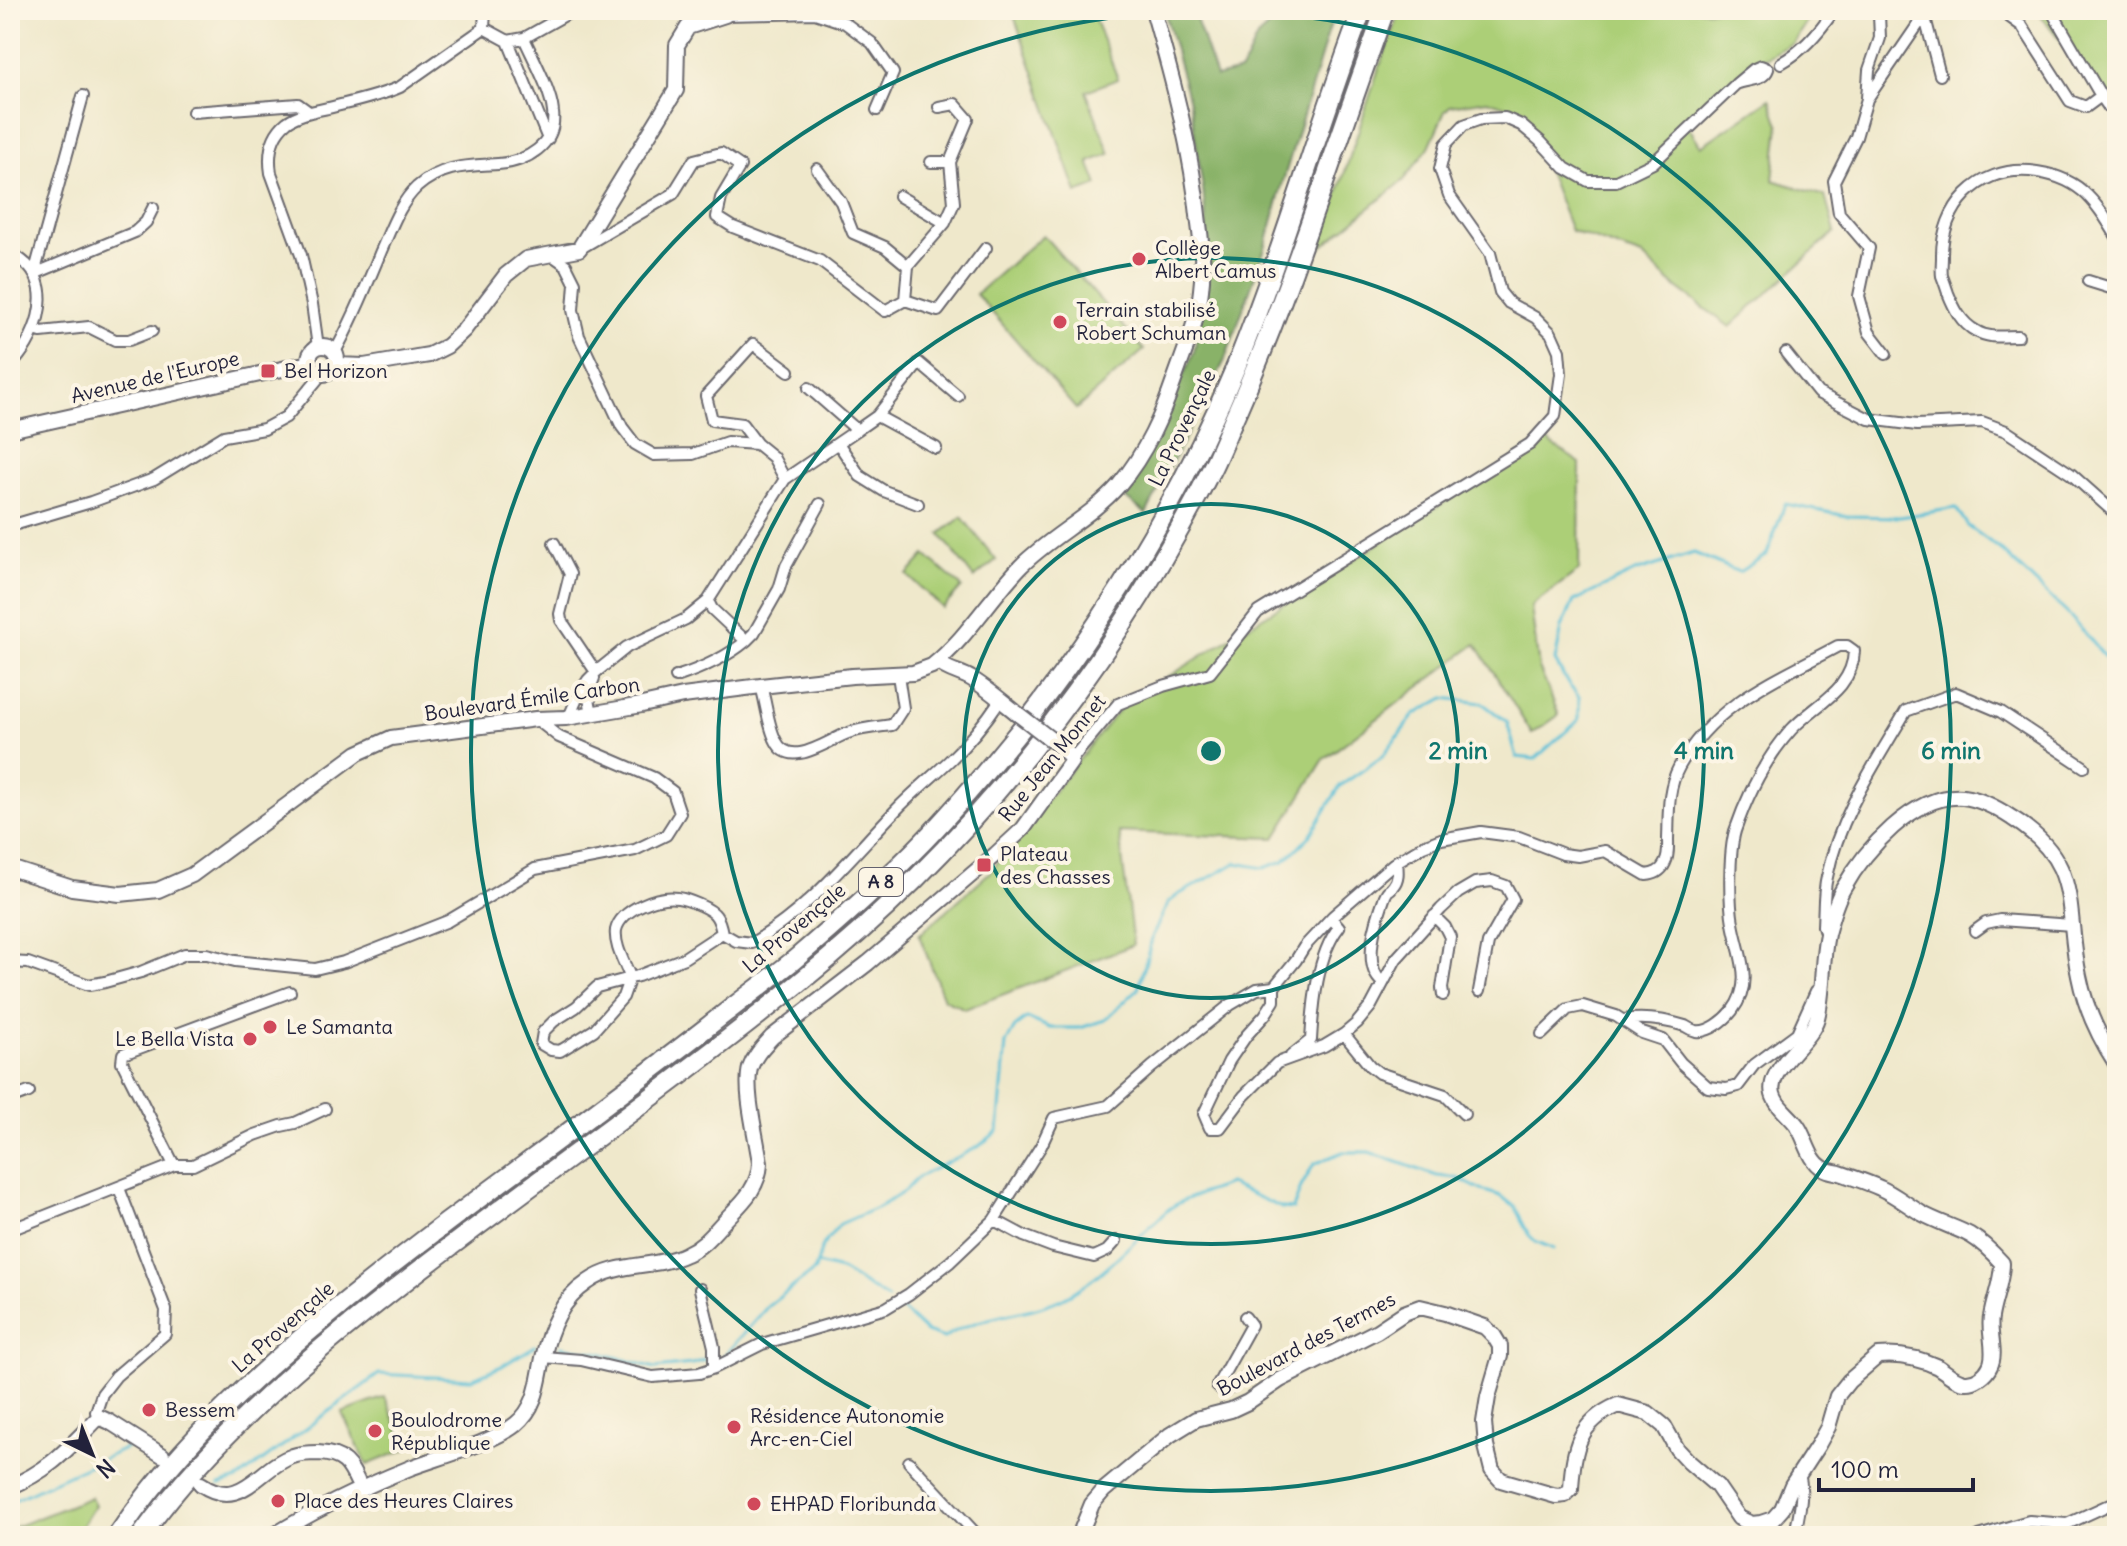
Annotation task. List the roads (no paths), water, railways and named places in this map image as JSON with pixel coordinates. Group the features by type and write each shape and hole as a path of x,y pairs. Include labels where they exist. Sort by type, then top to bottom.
{"highway":[{"name":"La Provençale","path":"117,1536 178,1458 236,1396 302,1338 391,1265 789,963 853,909 917,848 987,772 1092,634 1139,559 1193,461 1267,287 1362,10"},
{"name":"La Provençale","path":"141,1536 194,1472 251,1412 325,1346 404,1282 801,981 933,861 1003,784 1110,645 1210,472 1283,303 1385,10"}],"street":[{"path":"484,28 485,10"},
{"path":"484,28 508,41 524,38 574,10"},
{"path":"1072,759 969,677 938,662 1020,567 1103,501 1128,474 1166,404 1195,323 1202,265 1197,205 1184,126 1153,10"},
{"name":"Rue Jean Monnet","path":"273,1536 361,1489 488,1439 517,1423 535,1399 543,1357 557,1315 570,1296 598,1275 686,1255 708,1241 746,1199 760,1176 748,1081 754,1059 772,1037 868,963 990,860 1030,820 1072,759 1118,704 1163,686 1210,673 1258,612 1530,444 1555,416 1561,374 1559,351 1551,333 1536,318 1509,303 1500,292 1490,253 1449,195 1440,169 1446,144 1464,125 1481,119 1505,118 1531,133 1565,168 1588,181 1616,181 1653,163 1736,84 1746,79 1762,78 1800,50 1834,10"},
{"path":"2000,10 2022,26 2070,101 2086,107 2101,96"},
{"path":"2051,10 2117,119"},
{"path":"579,249 676,90 677,45 688,27 728,12 815,13 845,23 872,43 893,73 877,110"},
{"path":"1926,12 1940,75"},
{"path":"1867,99 1926,12"},
{"path":"1879,14 1880,38 1869,70 1867,99 1856,137 1834,181 1839,213 1869,248 1859,296 1869,332 1886,354"},
{"path":"318,347 301,255 271,173 268,159 270,148 282,127 290,120 400,87 484,28"},
{"path":"524,38 553,110 553,126 548,139 533,154 519,160 449,168 417,187 400,209 361,299 336,358 329,374 321,375 309,363 311,353 318,347 327,346 336,358 364,366 429,355 447,346 464,330 506,275 526,259 579,249 673,194 694,160 721,153 740,166 721,198 717,217 733,227 820,261 885,311 905,300 938,311 986,248"},
{"path":"508,41 548,139"},
{"path":"34,274 83,96"},
{"path":"193,112 298,104 309,112"},
{"path":"905,300 908,266 945,223 954,203 950,162 968,119 955,104 939,107"},
{"path":"931,162 950,162"},
{"path":"817,169 841,202 853,233 885,247 908,266"},
{"path":"2018,336 1991,337 1976,332 1955,310 1942,274 1941,246 1946,226 1967,192 1993,175 2018,170 2050,173 2073,183 2086,193 2099,207 2117,237"},
{"path":"899,196 945,223"},
{"path":"34,274 135,232 146,222 153,208"},
{"path":"10,255 30,267 41,292 34,330 10,366"},
{"path":"552,255 566,265 575,283 573,310 579,336 622,427 635,444 654,455 693,454 727,442 757,444"},
{"path":"2088,281 2117,290"},
{"path":"34,330 89,327 115,340 129,340 152,331"},
{"path":"785,479 773,457 757,444 742,424 712,420 706,396 753,344 789,371"},
{"path":"1786,353 1818,393 1869,419 1917,425 1982,422 2006,431 2071,474 2117,515"},
{"name":"Avenue de l'Europe","path":"10,430 309,363"},
{"path":"569,717 579,694 596,672 627,647 686,619 708,601 785,479 877,416 919,363 958,396"},
{"path":"10,526 154,479 224,436 264,429 286,417 321,375"},
{"path":"809,388 857,430"},
{"path":"877,416 936,448"},
{"path":"838,443 860,476 884,491 918,504"},
{"path":"676,677 695,671 735,650 754,633 820,504"},
{"path":"554,543 570,574 561,620 596,672"},
{"path":"708,601 712,609 746,641"},
{"path":"1479,991 1488,943 1513,899 1506,886 1492,881 1475,883 1458,893 1434,916 1396,959 1371,1006 1344,1034 1324,1046 1277,1063 1220,1128 1210,1128 1204,1114 1211,1096 1229,1061 1274,1001 1274,987 1331,918 1397,861 1441,839 1481,832 1519,837 1563,854 1578,856 1605,851 1646,875 1655,874 1665,864 1668,853 1670,789 1696,740 1714,720 1754,691 1838,646 1847,646 1854,651 1854,663 1847,677 1827,700 1792,730 1775,752 1759,776 1734,835 1730,870 1731,907 1743,963 1741,996 1723,1020 1705,1030 1697,1031 1639,1018 1624,1020"},
{"name":"Boulevard Émile Carbon","path":"10,868 72,888 120,894 158,890 192,875 358,753 391,738 569,717 683,696 761,686 852,676 898,675 924,670 938,662"},
{"path":"592,713 588,694 596,672"},
{"path":"761,686 775,740 782,749 792,753 808,753 852,732 892,725 903,708 898,675"},
{"path":"1826,938 1823,926 1825,888 1847,813 1906,711 1956,693 2001,712 2084,767"},
{"path":"722,933 684,958 638,976 630,977 597,987 576,1007 548,1026 543,1032 541,1044 560,1051 594,1030 623,997 630,977 616,941 617,927 625,915 653,900 678,897 704,907 716,916 722,933 736,941 752,943 774,931 824,887 919,787 950,760 1000,700"},
{"path":"10,962 28,963 89,985 141,972 185,954 207,954 235,961 315,969 344,962 448,921 535,869 635,850 666,835 680,813 673,792 654,778 559,737 536,719"},
{"name":"Boulevard des Termes","path":"1079,1536 1092,1504 1104,1490 1170,1435 1196,1419 1240,1406 1280,1380 1420,1307 1485,1327 1500,1346 1484,1422 1492,1470 1501,1480 1556,1496 1565,1495 1571,1489 1572,1462 1586,1428 1598,1416 1618,1405 1648,1413 1664,1426 1677,1449 1717,1486 1739,1518 1752,1524 1773,1519 1782,1509 1792,1485 1828,1427 1837,1396 1878,1356 1904,1356 1919,1360 1964,1382 1984,1375 1991,1365 1990,1319 2002,1280 2002,1263 1972,1236 1923,1214 1885,1190 1822,1168 1814,1159 1798,1126 1773,1098 1773,1081 1779,1068 1799,1048 1816,1022 1826,938 1843,890 1878,842 1911,813 1929,804 1962,797 1995,807 2021,823 2053,854 2070,898 2079,980 2097,1028 2117,1065"},
{"path":"1382,982 1373,969 1373,937 1385,897 1398,877 1397,861"},
{"path":"1434,916 1450,937 1443,995"},
{"path":"1287,1060 1311,1040 1314,990 1330,938 1339,927 1331,918"},
{"path":"1975,931 1986,923 2000,920 2072,925"},
{"path":"543,1357 581,1360 653,1377 699,1373 762,1344 897,1303 950,1262 994,1220 1041,1146 1054,1118 1108,1106 1230,1005 1257,989 1274,987"},
{"path":"1542,1034 1568,1009 1583,1006 1624,1020 1642,1033 1663,1040 1681,1063 1708,1087 1726,1089 1738,1086 1754,1065 1797,1033 1816,991 1822,987"},
{"path":"174,1165 122,1062 123,1054 290,992"},
{"path":"1344,1034 1379,1073 1445,1095 1464,1114"},
{"path":"2117,1090 2117,1121"},
{"path":"10,1099 29,1092"},
{"path":"10,1230 174,1165 193,1165 255,1135 295,1123 325,1109"},
{"path":"119,1188 166,1310 165,1334 130,1362 102,1394 96,1412 99,1417 162,1455"},
{"path":"994,1220 1053,1247 1094,1257 1107,1251 1116,1241"},
{"path":"700,1289 714,1347 714,1368"},
{"path":"1245,1317 1251,1325 1217,1386 1224,1391 1278,1359 1338,1352"},
{"path":"10,1487 61,1457 99,1417"},
{"path":"201,1484 211,1491 224,1494 237,1492 292,1456 331,1453 343,1458 361,1489"},
{"path":"909,1462 978,1536"},
{"path":"1787,1536 1796,1529 1801,1508 1799,1473"},
{"path":"930,1492 971,1536"},
{"path":"1979,1536 2029,1521 2067,1524 2117,1501"}],"waterway":[{"path":"723,1357 768,1306 815,1270 822,1246 840,1224 881,1206 905,1191 918,1177 978,1147 998,1131 1006,1043 1016,1026 1027,1018 1050,1028 1080,1028 1105,1020 1138,989 1153,935 1168,903 1236,863 1264,868 1284,861 1310,836 1340,786 1382,757 1414,715 1444,698 1482,703 1507,722 1517,757 1535,759 1579,720 1579,697 1555,661 1562,627 1574,601 1635,572 1694,553 1739,572 1767,554 1785,504 1847,516 1900,517 1956,508 1968,526 2000,549 2071,617 2106,658 2117,664"},
{"path":"901,1309 926,1332 944,1338 987,1319 1050,1303 1089,1282 1178,1203 1229,1184 1282,1208 1293,1209 1314,1164 1343,1152 1369,1152 1437,1176 1457,1178 1501,1196 1515,1207 1529,1235 1554,1249"},
{"path":"817,1264 841,1270 888,1299"},
{"path":"219,1485 238,1479 379,1374 471,1379 502,1366 535,1346"},
{"path":"561,1346 655,1368 704,1360"},
{"path":"10,1502 133,1445"}],"place":[{"name":"Collège Albert Camus","path":"1139,259"},
{"name":"Terrain stabilisé Robert Schuman","path":"1060,322"},
{"name":"Bel Horizon","path":"268,371"},
{"name":"Plateau des Chasses","path":"984,865"},
{"name":"Le Samanta","path":"270,1027"},
{"name":"Le Bella Vista","path":"250,1039"},
{"name":"Bessem","path":"149,1410"},
{"name":"Résidence Autonomie Arc-en-Ciel","path":"734,1427"},
{"name":"Boulodrome République","path":"375,1431"},
{"name":"Place des Heures Claires","path":"278,1501"},
{"name":"EHPAD Floribunda","path":"754,1504"}]}
